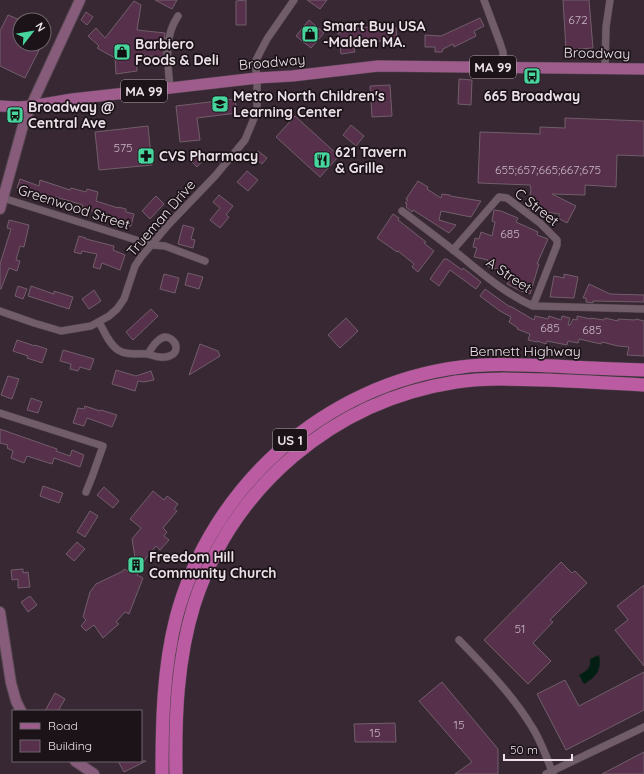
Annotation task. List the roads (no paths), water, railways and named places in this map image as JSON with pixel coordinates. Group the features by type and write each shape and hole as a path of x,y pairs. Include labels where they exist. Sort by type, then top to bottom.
{"highway":[{"name":"Bennett Highway","path":"162,774 163,718 167,668 172,635 186,586 207,540 225,511 256,472 280,448 316,421 350,402 385,386 428,373 460,367 494,365 644,370"},
{"name":"Bennett Highway","path":"176,774 177,719 181,670 190,621 200,590 215,555 238,517 269,479 293,456 347,418 398,396 441,385 463,381 490,379 644,385"}],"main road":[{"name":"Broadway","path":"0,106 31,106 170,88 378,66 644,69"}],"street":[{"path":"0,208 24,122 80,0"},
{"name":"Trueman Drive","path":"0,311 61,331 91,326 109,316 117,309 124,298 135,266 141,257 169,224 215,176 245,140 256,112 257,78 255,62 267,39 294,0"},
{"path":"484,0 503,52 504,67"},
{"path":"605,68 606,27 610,0"},
{"path":"170,88 167,57 168,46 174,22 178,16"},
{"name":"C Street","path":"453,250 499,197 507,198 540,222 557,240 557,244 533,306"},
{"name":"Greenwood Street","path":"3,198 152,245 165,246 205,261"},
{"name":"A Street","path":"402,211 502,288 520,300 533,306 644,309"},
{"path":"99,322 106,336 118,350 132,354 148,354"},
{"path":"0,413 104,446 86,492"},
{"path":"0,612 11,683 16,701 20,710"},
{"path":"459,640 503,687 525,717 539,740 550,773 644,727"},
{"path":"76,762 94,774"}],"place":[{"name":"Smart Buy USA -Malden MA.","path":"310,34"},
{"name":"Barbiero Foods & Deli","path":"122,52"},
{"name":"665 Broadway","path":"532,76"},
{"name":"Metro North Children's Learning Center","path":"220,104"},
{"name":"Broadway @ Central Ave","path":"15,115"},
{"name":"CVS Pharmacy","path":"146,156"},
{"name":"621 Tavern & Grille","path":"322,160"},
{"name":"Freedom Hill Community Church","path":"136,565"}]}
